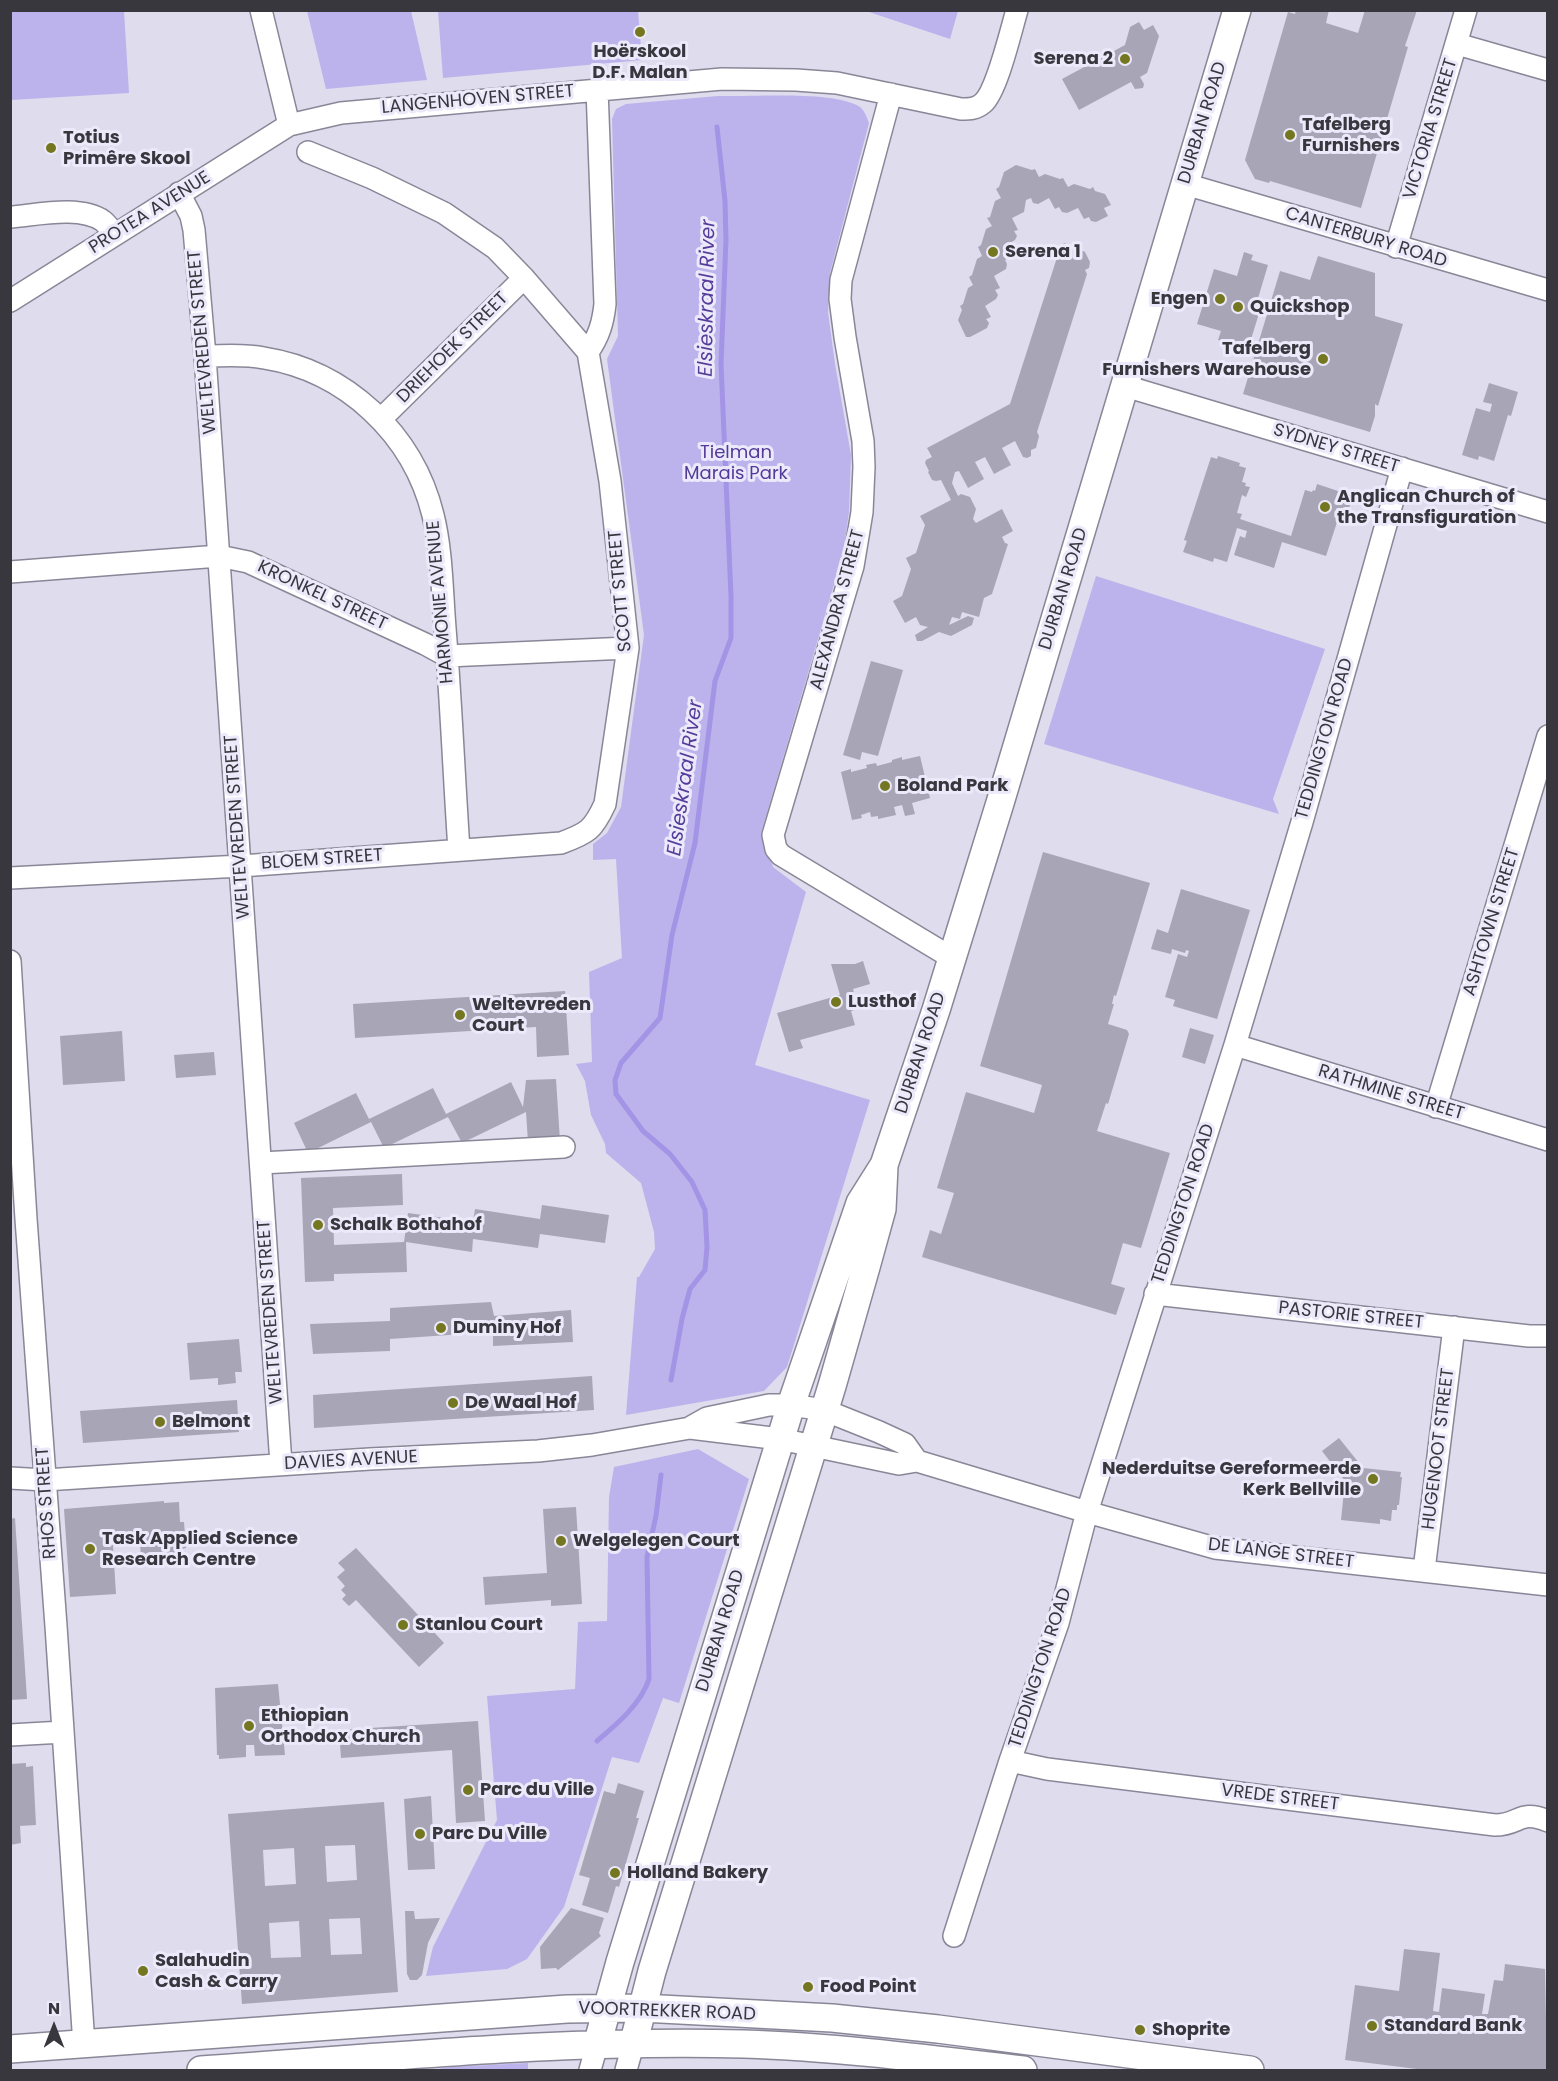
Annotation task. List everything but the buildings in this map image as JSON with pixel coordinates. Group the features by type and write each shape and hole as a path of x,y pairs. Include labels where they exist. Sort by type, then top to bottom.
{"main road":[{"name":"DURBAN ROAD","path":"593,2058 791,1405 860,1203 884,1165 952,958 1237,10"},
{"name":"DURBAN ROAD","path":"633,2045 642,2008 824,1410 882,1209 884,1165"},
{"name":"VOORTREKKER ROAD","path":"10,2049 607,2007 832,2018 938,2029 1250,2070"},
{"name":"VOORTREKKER ROAD","path":"201,2070 496,2050 593,2058 633,2045 741,2044 798,2046 1023,2070"}],"street":[{"path":"261,10 289,125"},
{"name":"LANGENHOVEN STREET","path":"289,125 341,113 722,79 796,80 837,84 961,109 975,108 985,101 997,77 1017,10"},
{"name":"VICTORIA STREET","path":"1396,247 1466,10"},
{"path":"1457,44 1548,70"},
{"path":"308,152 372,178 444,213 495,248 588,352 598,337 605,304 597,89"},
{"name":"ALEXANDRA STREET","path":"891,94 841,280 840,299 845,337 863,441 864,494 860,530 854,566 773,835 776,849 781,855 952,958"},
{"name":"PROTEA AVENUE","path":"10,301 289,125"},
{"name":"CANTERBURY ROAD","path":"1185,184 1548,290"},
{"name":"WELTEVREDEN STREET","path":"179,193 191,216 194,230 205,356 281,1464"},
{"path":"10,217 77,212 92,215 104,222 115,235"},
{"name":"DRIEHOEK STREET","path":"381,419 524,278"},
{"name":"SCOTT STREET","path":"561,843 583,835 596,824 605,804 628,648 610,481 588,352"},
{"name":"HARMONIE AVENUE","path":"205,356 242,355 264,358 308,370 347,390 381,419 408,454 423,485 434,516 447,656 459,850"},
{"name":"SYDNEY STREET","path":"1125,386 1548,512"},
{"name":"TEDDINGTON ROAD","path":"954,1936 1010,1761 1058,1623 1088,1512 1235,1045 1302,822 1402,468"},
{"name":"KRONKEL STREET","path":"10,572 219,556 248,561 447,656"},
{"path":"447,656 628,648"},
{"name":"ASHTOWN STREET","path":"1436,1107 1548,736"},
{"name":"BLOEM STREET","path":"10,878 241,866 561,843"},
{"name":"RHOS STREET","path":"10,961 17,1167 45,1480 84,2045"},
{"name":"RATHMINE STREET","path":"1235,1045 1548,1140"},
{"path":"261,1163 564,1147"},
{"name":"PASTORIE STREET","path":"1155,1294 1529,1336 1548,1335"},
{"name":"HUGENOOT STREET","path":"1424,1570 1454,1327"},
{"name":"DAVIES AVENUE","path":"690,1428 707,1418 769,1405 791,1405 824,1410"},
{"name":"DE LANGE STREET","path":"824,1410 905,1444 917,1461"},
{"name":"DAVIES AVENUE","path":"10,1478 45,1480 281,1464 538,1451 603,1443 690,1428 813,1445"},
{"name":"DE LANGE STREET","path":"813,1445 899,1464 917,1461 1215,1548 1548,1585"},
{"path":"10,1736 63,1732"},
{"name":"VREDE STREET","path":"1010,1761 1059,1771 1495,1825 1538,1818"},
{"name":"DURBAN ROAD","path":"626,2070 633,2045"}],"green space":[{"path":"11,10 124,11 129,93 11,100"},
{"path":"307,11 411,11 427,80 326,89"},
{"path":"438,11 638,11 642,60 443,78"},
{"path":"866,11 958,11 950,39"},
{"name":"Tielman Marais Park","path":"718,96 832,98 860,107 869,123 830,273 828,312 851,455 849,512 843,554 761,833 773,867 806,892 755,1065 870,1100 787,1367 764,1391 626,1415 637,1277 655,1249 654,1232 641,1183 606,1153 605,1144 591,1115 585,1081 576,1064 592,1062 589,972 622,958 616,859 593,860 593,844 607,833 621,807 644,635 607,359 618,336 612,119 616,109 626,104"},
{"path":"1096,576 1325,649 1273,799 1279,814 1044,744"},
{"path":"698,1449 749,1479 679,1703 663,1698 639,1763 612,1757 564,1907 527,1959 507,1969 426,1976 433,1947 497,1820 487,1696 575,1689 578,1622 607,1621 609,1497 614,1467"},
{"path":"528,2063 528,2070 429,2070 452,2067"}],"waterway":[{"name":"Elsieskraal River","path":"671,1380 690,1289 705,1270 707,1247 705,1210 692,1182 670,1154 643,1131 616,1094 615,1080 621,1063 660,1018 672,935 695,843 715,681 731,638 721,364 726,240 725,201 717,127"},
{"name":"Elsieskraal River","path":"597,1741 634,1705 649,1679 647,1557 656,1516 661,1475"}],"place":[{"name":"Hoërskool D.F. Malan","path":"640,32"},
{"name":"Serena 2","path":"1125,59"},
{"name":"Tafelberg Furnishers","path":"1290,135"},
{"name":"Totius Primêre Skool","path":"51,148"},
{"name":"Serena 1","path":"993,252"},
{"name":"Engen","path":"1220,299"},
{"name":"Quickshop","path":"1238,307"},
{"name":"Tafelberg Furnishers Warehouse","path":"1323,359"},
{"name":"Anglican Church of the Transfiguration","path":"1325,507"},
{"name":"Boland Park","path":"885,786"},
{"name":"Lusthof","path":"836,1002"},
{"name":"Weltevreden Court","path":"460,1015"},
{"name":"Schalk Bothahof","path":"318,1225"},
{"name":"Duminy Hof","path":"441,1328"},
{"name":"De Waal Hof","path":"453,1403"},
{"name":"Belmont","path":"160,1422"},
{"name":"Nederduitse Gereformeerde Kerk Bellville","path":"1373,1479"},
{"name":"Welgelegen Court","path":"561,1541"},
{"name":"Task Applied Science Research Centre","path":"90,1549"},
{"name":"Stanlou Court","path":"403,1625"},
{"name":"Ethiopian Orthodox Church","path":"249,1726"},
{"name":"Parc du Ville","path":"468,1790"},
{"name":"Parc Du Ville","path":"420,1834"},
{"name":"Holland Bakery","path":"615,1873"},
{"name":"Salahudin Cash & Carry","path":"143,1971"},
{"name":"Food Point","path":"808,1987"},
{"name":"Standard Bank","path":"1372,2026"},
{"name":"Shoprite","path":"1140,2030"}]}
